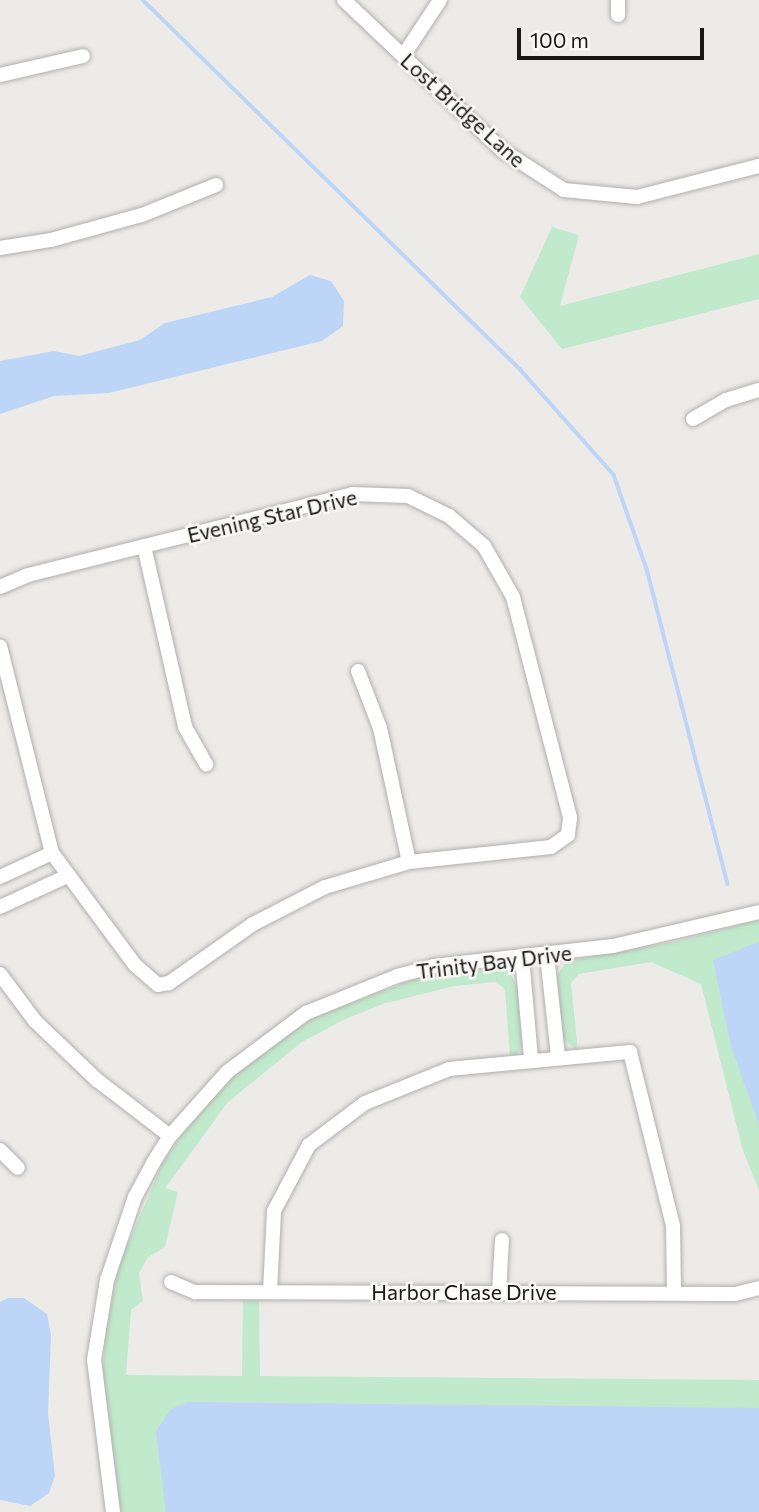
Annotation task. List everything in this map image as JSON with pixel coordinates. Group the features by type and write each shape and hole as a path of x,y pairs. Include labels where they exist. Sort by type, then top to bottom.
{"street":[{"name":"Lost Bridge Lane","path":"344,0 511,157 564,190 638,197 759,166"},
{"path":"403,56 440,0"},
{"path":"0,75 83,56"},
{"path":"0,248 51,240 142,215 216,185"},
{"path":"693,419 726,400 759,390"},
{"name":"Evening Star Drive","path":"0,587 28,575 352,494 408,496 449,516 484,546 513,597 570,818 568,835 551,847 409,862"},
{"path":"144,546 185,727 206,764"},
{"path":"0,646 52,853 65,877 135,965 158,985 169,983 253,924 325,887 409,862 380,728 358,671"},
{"path":"0,877 52,853"},
{"path":"0,907 65,877"},
{"name":"Trinity Bay Drive","path":"113,1512 95,1396 99,1323 111,1268 135,1197 170,1136 228,1072 306,1013 397,976 664,936 759,912"},
{"path":"547,955 558,1056"},
{"path":"522,957 531,1058"},
{"path":"0,974 35,1021 97,1080 170,1136"},
{"path":"270,1291 274,1211 309,1145 365,1103 449,1069 531,1058 630,1052 673,1226 674,1293"},
{"path":"0,1150 18,1168"},
{"path":"499,1293 502,1240"},
{"name":"Harbor Chase Drive","path":"171,1282 195,1292 735,1294 759,1287"}],"green space":[{"path":"552,227 579,235 560,306 759,254 759,299 562,349 520,297"},
{"path":"759,920 759,1190 743,1151 701,984 651,962 579,974 571,983 578,1051 562,1038 556,977 565,963 573,960 674,942"},
{"path":"501,968 509,971 517,987 523,1044 517,1055 510,1056 505,989 495,982 454,986 383,1004 343,1020 302,1042 228,1102 165,1188 178,1192 165,1247 148,1257 139,1273 143,1301 131,1310 126,1375 242,1376 243,1300 259,1301 260,1376 759,1380 759,1512 121,1512 102,1382 106,1331 119,1266 162,1164 194,1118 233,1077 274,1043 319,1015 418,978"}],"water":[{"path":"310,275 331,281 344,301 343,326 322,341 109,393 54,396 0,414 0,361 54,351 79,356 140,340 165,323 272,297"},
{"path":"759,942 759,1125 731,1046 713,960"},
{"path":"8,1298 24,1298 47,1314 51,1335 48,1413 55,1476 49,1493 30,1506 0,1500 0,1302"},
{"path":"188,1402 759,1408 759,1512 166,1512 156,1431 171,1409"}],"waterway":[{"path":"143,0 520,369 614,475 647,569 728,884"}]}
